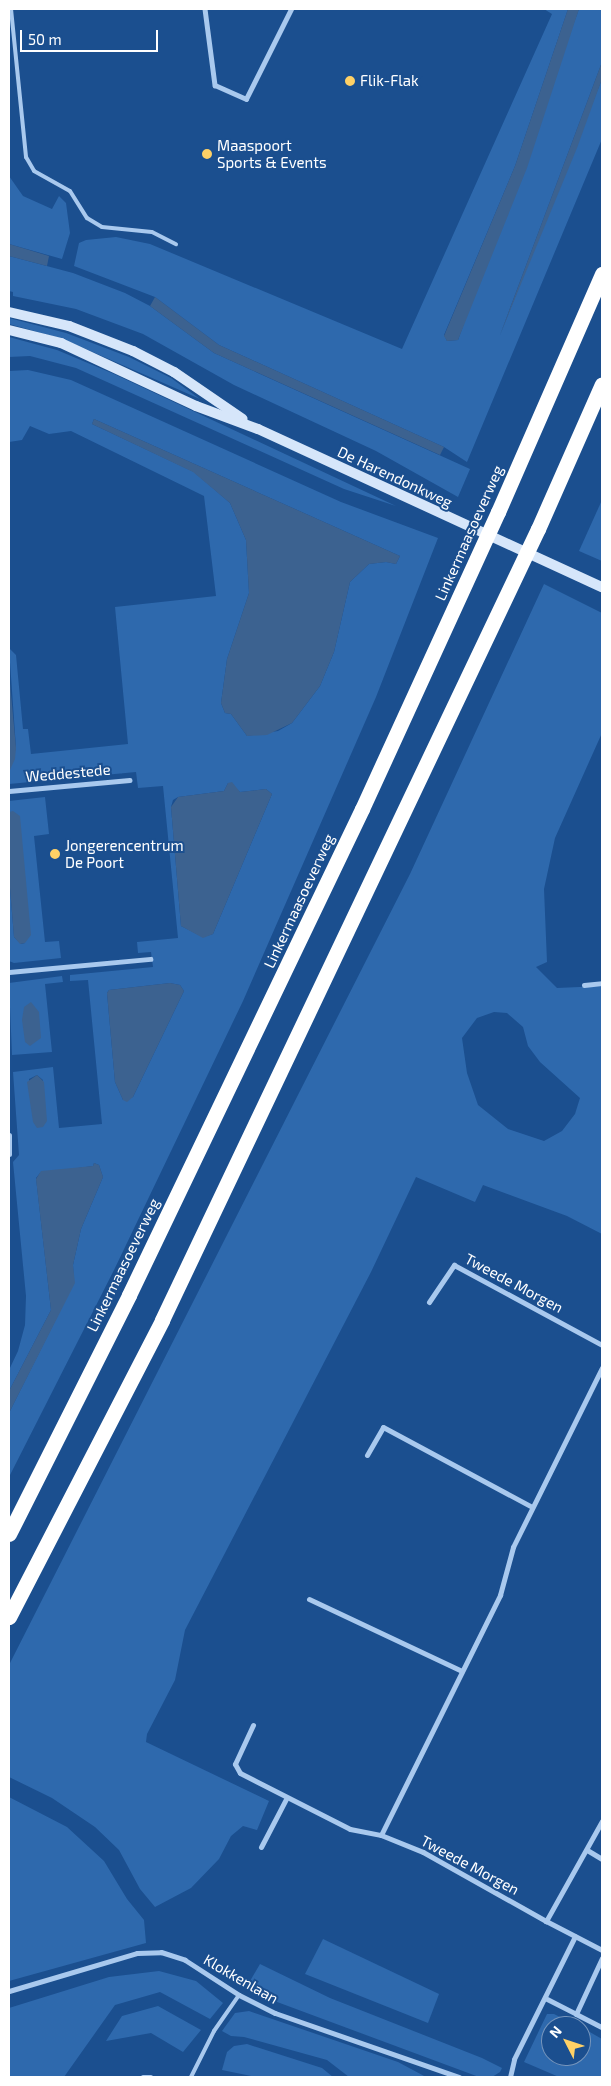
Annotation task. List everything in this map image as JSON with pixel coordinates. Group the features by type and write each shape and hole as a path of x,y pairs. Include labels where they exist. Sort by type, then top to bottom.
{"highway":[{"name":"Linkermaasoeverweg","path":"9,1534 133,1286 282,976 498,512 602,274"},
{"path":"9,1617 162,1320 538,529 602,384"}],"main road":[{"name":"De Harendonkweg","path":"9,312 69,326 133,351 174,372 258,429"},
{"name":"De Harendonkweg","path":"9,330 61,343 196,406 258,429 602,587"}],"street":[{"path":"205,9 215,85 246,99 291,9"},
{"name":"Weddestede","path":"9,791 130,780"},
{"path":"9,972 150,959"},
{"path":"584,985 602,983"},
{"path":"9,1135 10,1154"},
{"name":"Tweede Morgen","path":"429,1302 454,1265 602,1345"},
{"path":"381,1835 500,1596 513,1547 602,1368"},
{"path":"367,1455 383,1427 532,1507"},
{"path":"310,1599 462,1671"},
{"name":"Tweede Morgen","path":"253,1724 235,1764 240,1773 286,1799 350,1829 381,1835 423,1852 602,1950"},
{"path":"261,1847 286,1799"},
{"path":"546,1921 602,1821"},
{"path":"587,1850 602,1859"},
{"path":"510,2077 514,2059 575,1936"},
{"name":"Klokkenlaan","path":"9,1991 149,1951 185,1960 239,1995 275,2013 459,2077"},
{"path":"576,2014 602,1958"},
{"path":"545,1998 602,2027"}],"lane":[{"path":"11,9 26,157 34,170 70,191 87,218 102,227 152,232 176,244"},
{"path":"191,2077 214,2031 239,1995"},
{"path":"143,2077 151,2077"}],"shaded area":[{"path":"544,9 568,9 515,166 444,335 447,341 458,340 579,9 602,9 602,62 500,335 602,79 602,139 467,462 444,447 219,345 155,297 74,266 79,243 86,240 116,237 150,244 402,349 552,14"},
{"path":"568,9 579,9 527,168 458,340 447,341 444,336 515,166"},
{"path":"602,62 602,79 577,148 500,335"},
{"path":"9,176 23,196 52,209 59,196 66,203 70,233 62,259 9,244"},
{"path":"9,244 49,256 47,266 9,256"},
{"path":"9,256 73,273 125,293 150,306 214,353 470,469 458,497 376,451 234,385 143,334 76,309 13,296 13,292 9,291"},
{"path":"155,297 219,345 444,447 440,455 214,353 150,306"},
{"path":"9,318 66,333 129,357 171,378 200,399 63,339 9,324"},
{"path":"9,337 57,350 114,374 396,506 344,489 76,368 30,356 9,357"},
{"path":"28,370 71,380 341,502 438,538 376,697 243,1001 114,1270 9,1477 9,1413 74,1283 73,1265 81,1229 103,1177 99,1165 94,1163 93,1166 40,1173 36,1178 51,1310 9,1391 9,1370 18,1351 25,1325 26,1296 13,1162 19,1155 13,1072 53,1067 59,1128 102,1124 88,980 70,981 70,975 153,967 151,952 138,953 137,942 178,938 163,786 138,788 136,772 9,784 9,770 16,748 9,648 16,655 23,729 28,729 31,754 128,744 115,607 216,596 204,496 71,431 49,434 30,426 22,440 9,442 9,371","holes":["94,419 400,556 396,564 386,562 369,564 350,582 334,652 320,686 292,723 278,731 247,736 231,714 225,713 221,703 227,659 249,593 246,540 230,503 194,472 92,424","228,783 240,792 266,789 272,794 213,934 203,937 181,926 171,807 173,800 178,797 224,791","170,983 180,985 184,991 133,1097 123,1100 115,1082 107,993 109,990","37,1075 43,1080 36,1126 29,1079"]},
{"path":"94,419 400,556 396,564 386,562 369,564 350,582 334,652 320,686 292,723 267,735 247,736 231,714 225,713 221,703 227,659 249,593 246,540 230,503 193,472 92,424"},
{"path":"602,500 602,561 579,551"},
{"path":"544,584 602,613 602,733 555,838 544,889 547,962 536,967 557,988 602,986 602,1234 567,1216 483,1185 475,1202 416,1177 371,1272 185,1630 175,1680 147,1734 146,1742 269,1801 257,1830 243,1826 231,1836 219,1859 191,1888 155,1907 140,1889 119,1850 95,1827 52,1798 9,1777 9,1665 410,874","holes":["494,1012 507,1013 523,1027 528,1046 540,1062 580,1098 575,1114 562,1131 544,1141 508,1129 478,1105 467,1073 462,1038 477,1018"]},
{"path":"9,672 16,748 15,759 9,772"},
{"path":"232,782 240,792 266,789 272,794 213,934 203,938 181,926 171,807 178,797 224,791 228,783"},
{"path":"45,797 49,834 34,836 45,942 59,941 61,958 14,963 9,961 9,876 14,937 21,944 25,943 16,815 9,812 9,801"},
{"path":"13,811 20,816 31,935 25,943 20,944 14,937 9,876 9,812"},
{"path":"62,976 63,982 45,984 52,1052 12,1055 9,983"},
{"path":"170,983 180,985 184,991 133,1097 127,1102 123,1100 115,1082 107,993 109,990"},
{"path":"31,1002 39,1012 41,1038 30,1046 25,1042 22,1020 24,1007"},
{"path":"37,1075 44,1082 47,1121 43,1127 37,1128 33,1122 27,1082"},
{"path":"94,1163 99,1165 103,1177 81,1229 73,1265 75,1283 9,1413 9,1391 51,1310 36,1179 41,1171 93,1166"},
{"path":"9,1797 67,1827 104,1861 127,1899 144,1920 146,1943 9,1981"},
{"path":"323,1939 439,1994 428,2023 305,1974"},
{"path":"260,1964 330,1998 482,2058 502,2068 500,2072 492,2077 479,2077 261,1996 246,1988"},
{"path":"159,1971 196,1981 223,2003 210,2019 160,1992 115,2005 64,2077 9,2077 9,2008 109,1977"},
{"path":"158,2006 201,2030 183,2052 151,2033 106,2041 122,2016"},
{"path":"249,2011 398,2062 426,2077 349,2077 327,2060 244,2037 231,2036 222,2031 235,2013"},
{"path":"547,2014 554,2014 558,2016 546,2016"},
{"path":"541,2027 541,2066 591,2066 591,2033 602,2039 602,2077 559,2077 524,2062"},
{"path":"247,2044 322,2068 333,2077 256,2077 222,2070 227,2052 234,2046"}],"place":[{"name":"Flik-Flak","path":"350,81"},
{"name":"Maaspoort Sports & Events","path":"207,154"},
{"name":"Jongerencentrum De Poort","path":"55,854"}]}
